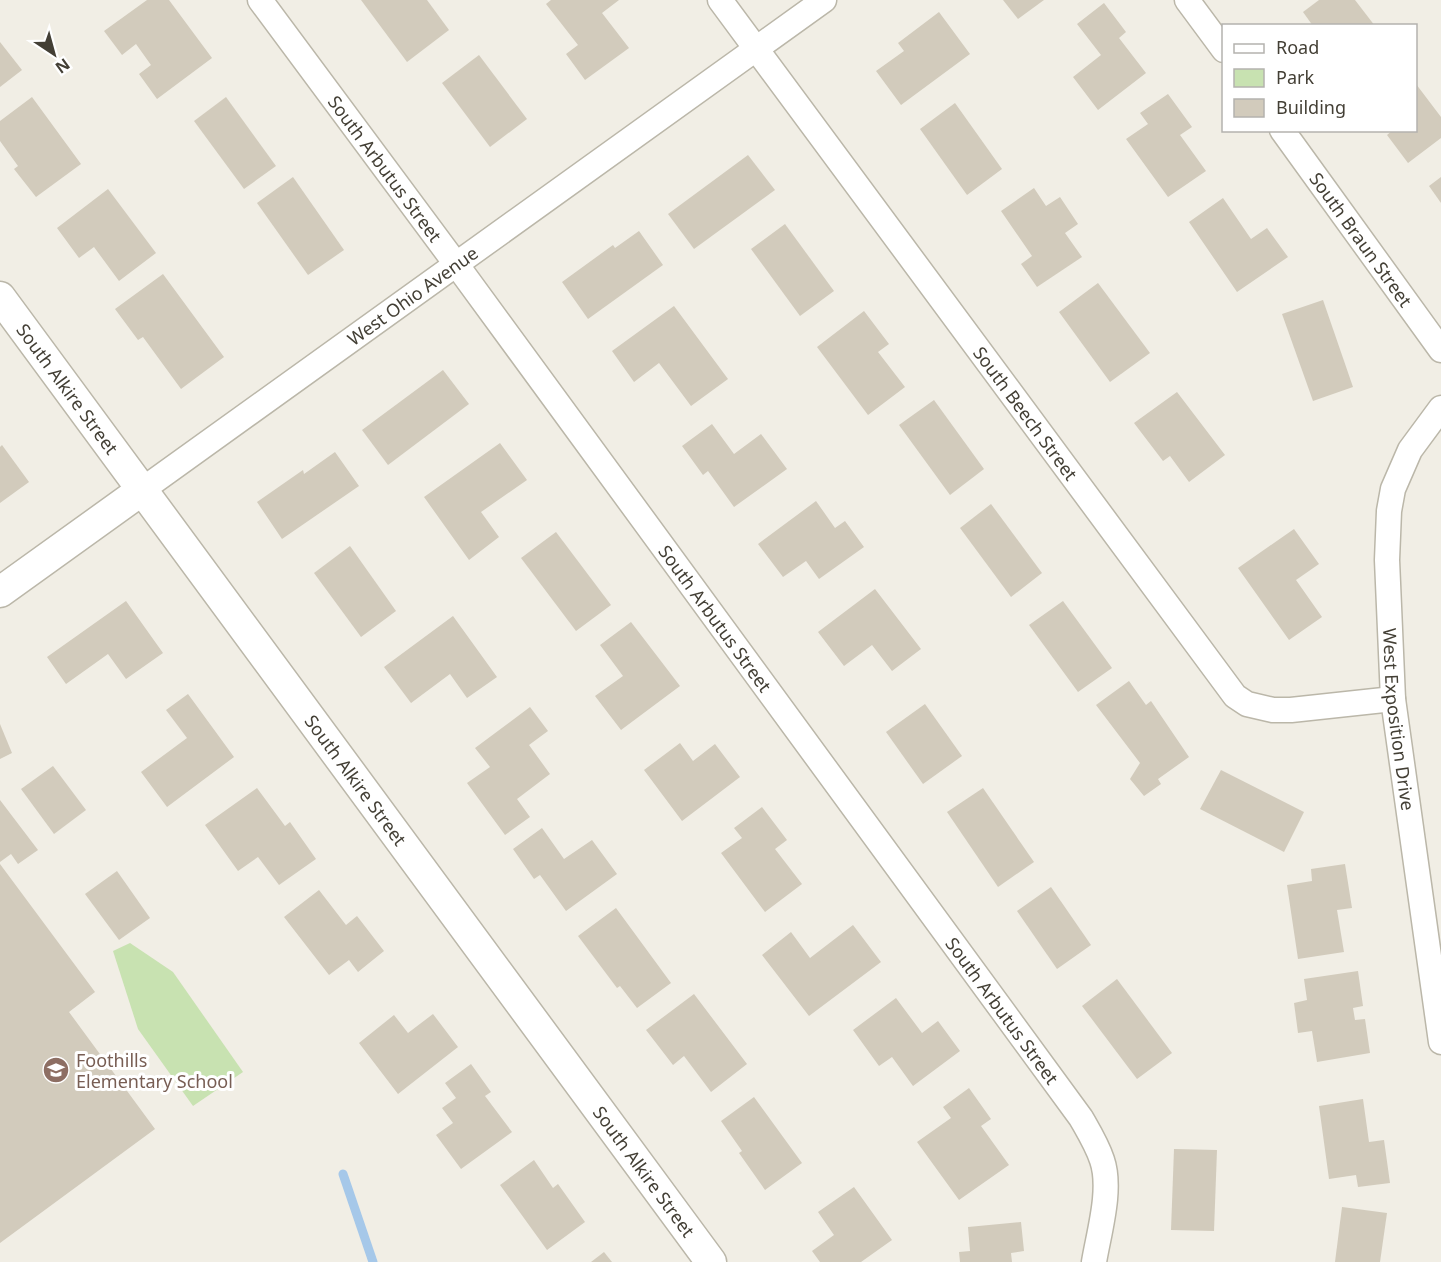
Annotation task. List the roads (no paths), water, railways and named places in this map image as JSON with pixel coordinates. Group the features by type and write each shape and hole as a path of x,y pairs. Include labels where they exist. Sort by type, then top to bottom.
{"street":[{"name":"South Arbutus Street","path":"260,0 1081,1118 1095,1142 1103,1162 1106,1178 1094,1262"},
{"name":"South Beech Street","path":"720,0 1139,564 1227,688 1247,704 1273,710 1393,699"},
{"name":"West Ohio Avenue","path":"0,592 824,0"},
{"path":"1187,0 1222,47"},
{"name":"South Braun Street","path":"1283,132 1441,350"},
{"name":"South Alkire Street","path":"0,297 711,1262"},
{"name":"West Exposition Drive","path":"1441,408 1410,450 1393,489 1389,511 1388,560 1393,699 1441,1042"}],"waterway":[{"path":"343,1174 373,1262"}],"place":[{"name":"Foothills Elementary School","path":"56,1070"}]}
